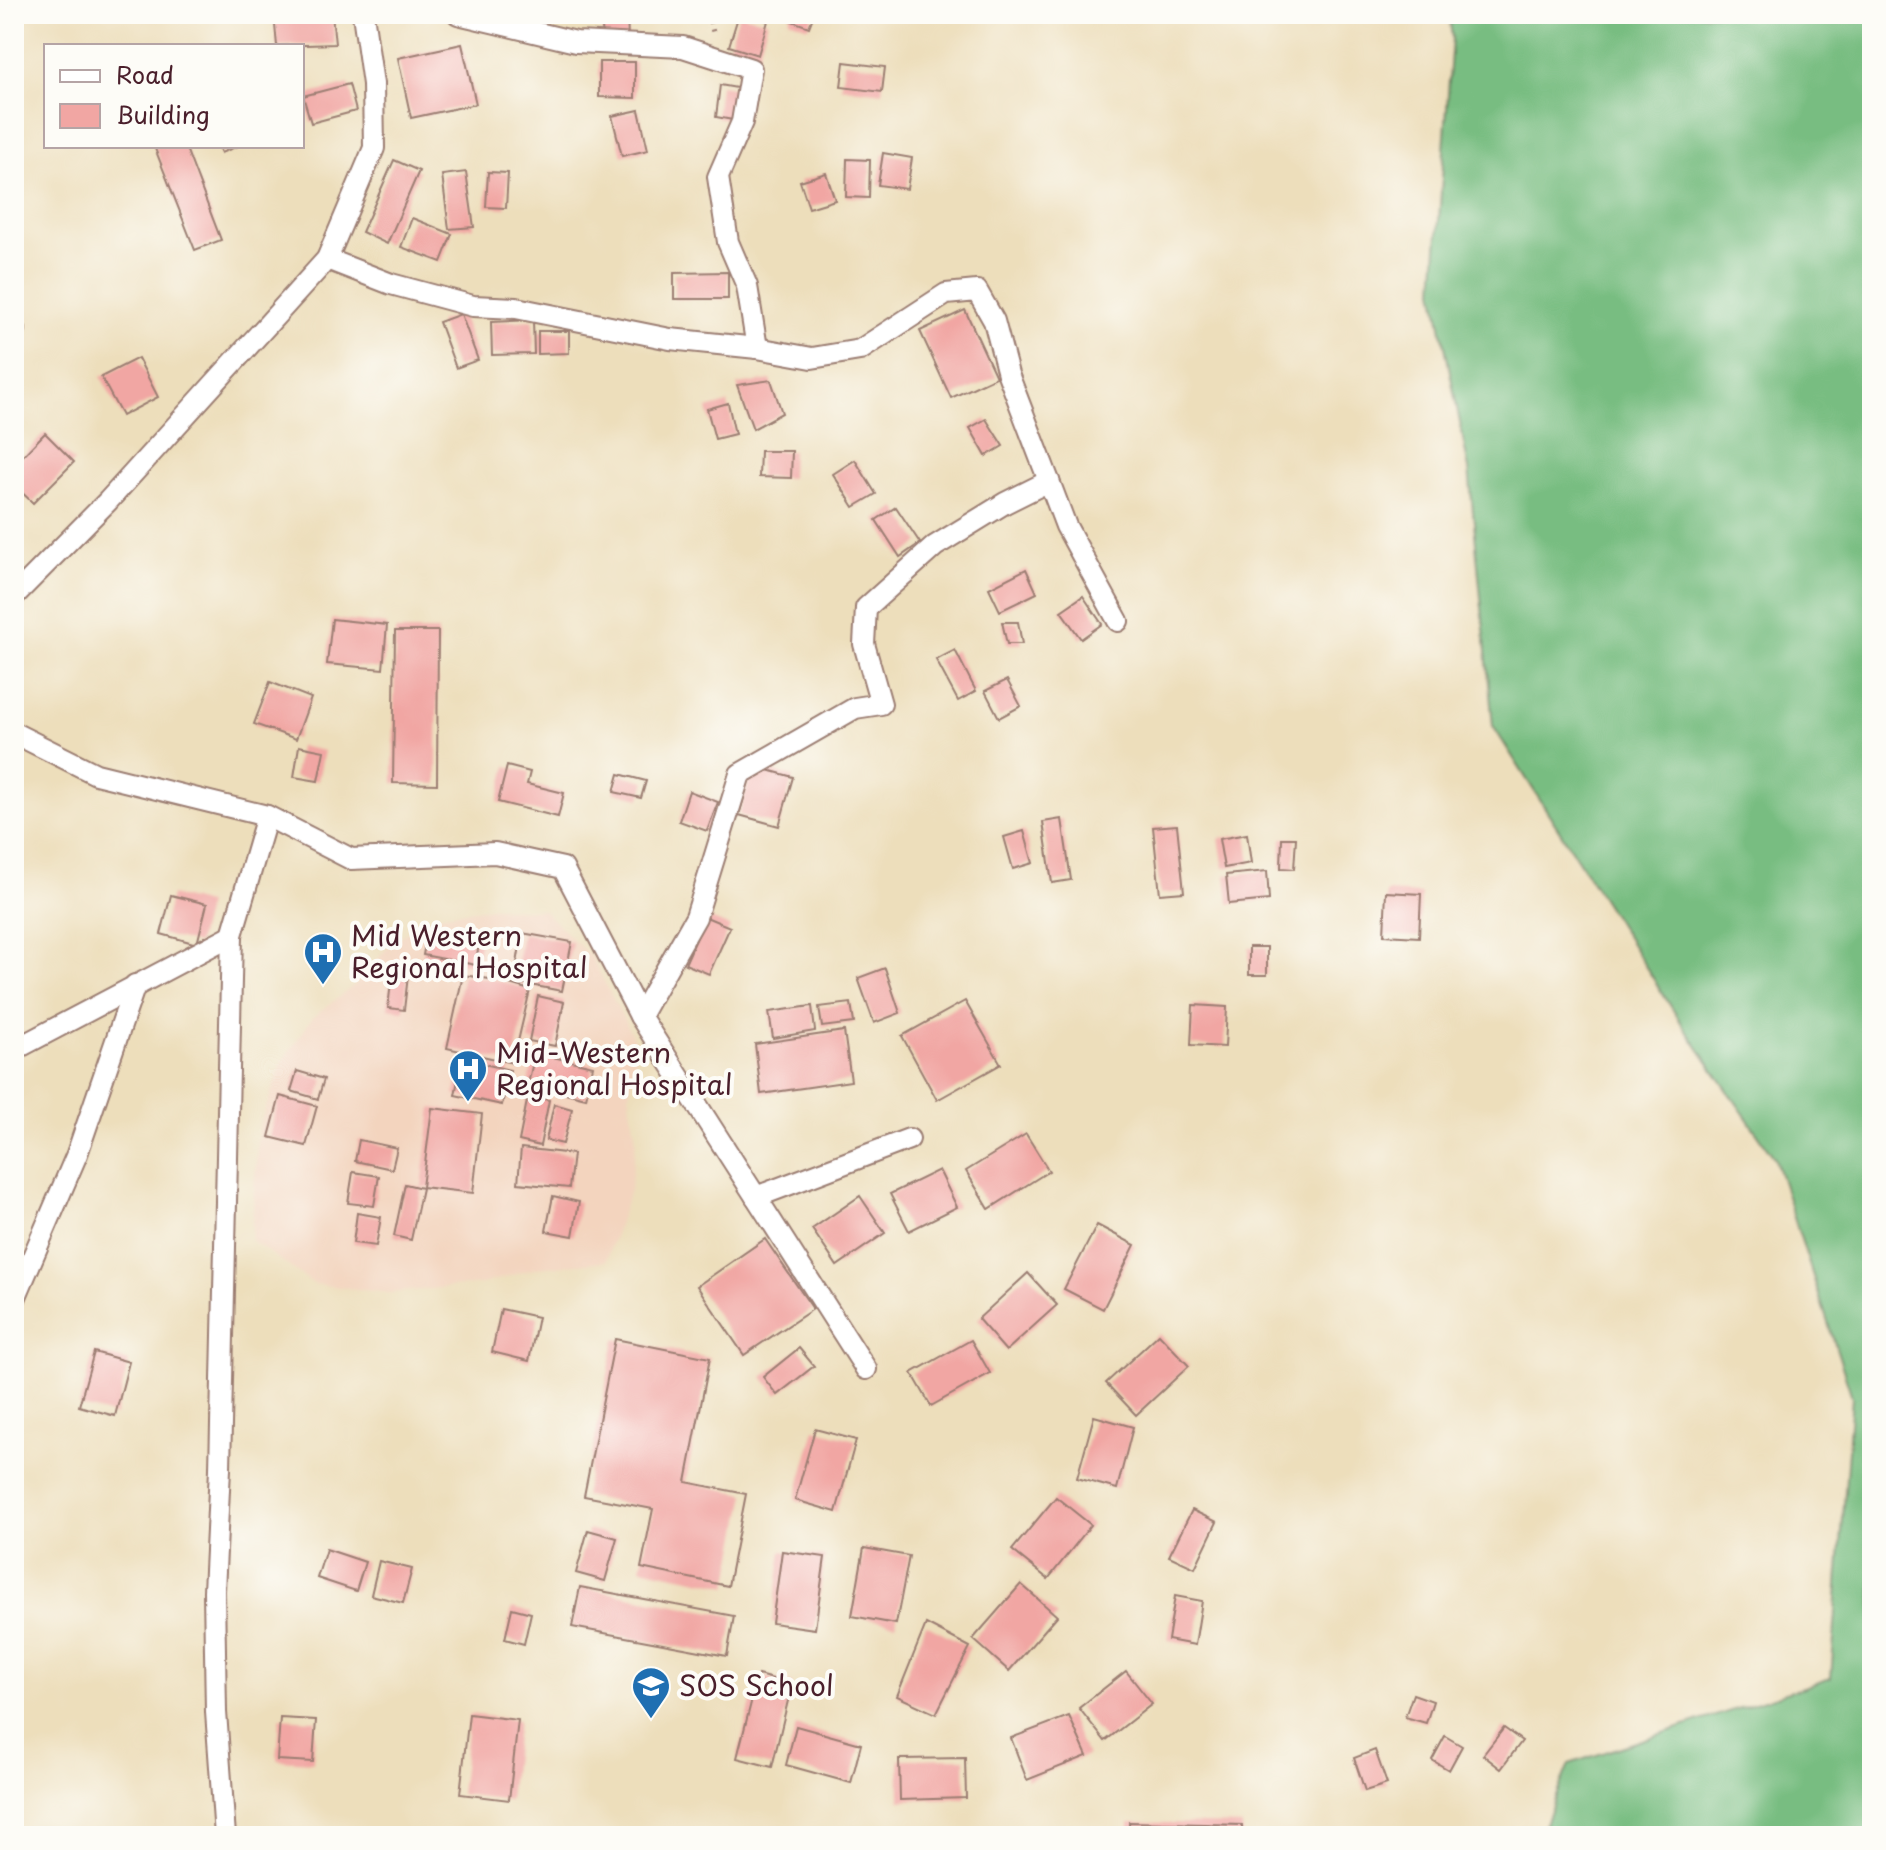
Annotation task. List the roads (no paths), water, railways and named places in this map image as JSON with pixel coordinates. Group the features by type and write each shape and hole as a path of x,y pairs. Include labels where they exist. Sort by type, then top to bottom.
{"street":[{"path":"458,14 576,42 683,47 751,69 742,122 718,177 728,242 747,286 757,348"},
{"path":"14,596 108,501 327,259 374,148 370,18"},
{"path":"327,259 391,284 473,306 516,308 670,339 757,348 812,358 860,350 946,294 977,291 994,321 1008,374 1066,526 1118,621"},
{"path":"640,1016 696,917 740,774 855,708 881,704 864,644 866,608 935,546 1005,503 1049,481"},
{"path":"14,733 96,774 267,816 351,859 495,853 563,868 640,1016 866,1369"},
{"path":"225,1836 216,1712 214,1591 220,1469 232,935 267,816"},
{"path":"14,1050 232,935"},
{"path":"14,1301 77,1154 135,985"},
{"path":"756,1197 909,1139"}],"place":[{"name":"Mid Western Regional Hospital","path":"323,986"},
{"name":"Mid-Western Regional Hospital","path":"468,1103"},
{"name":"SOS School","path":"651,1720"}]}
